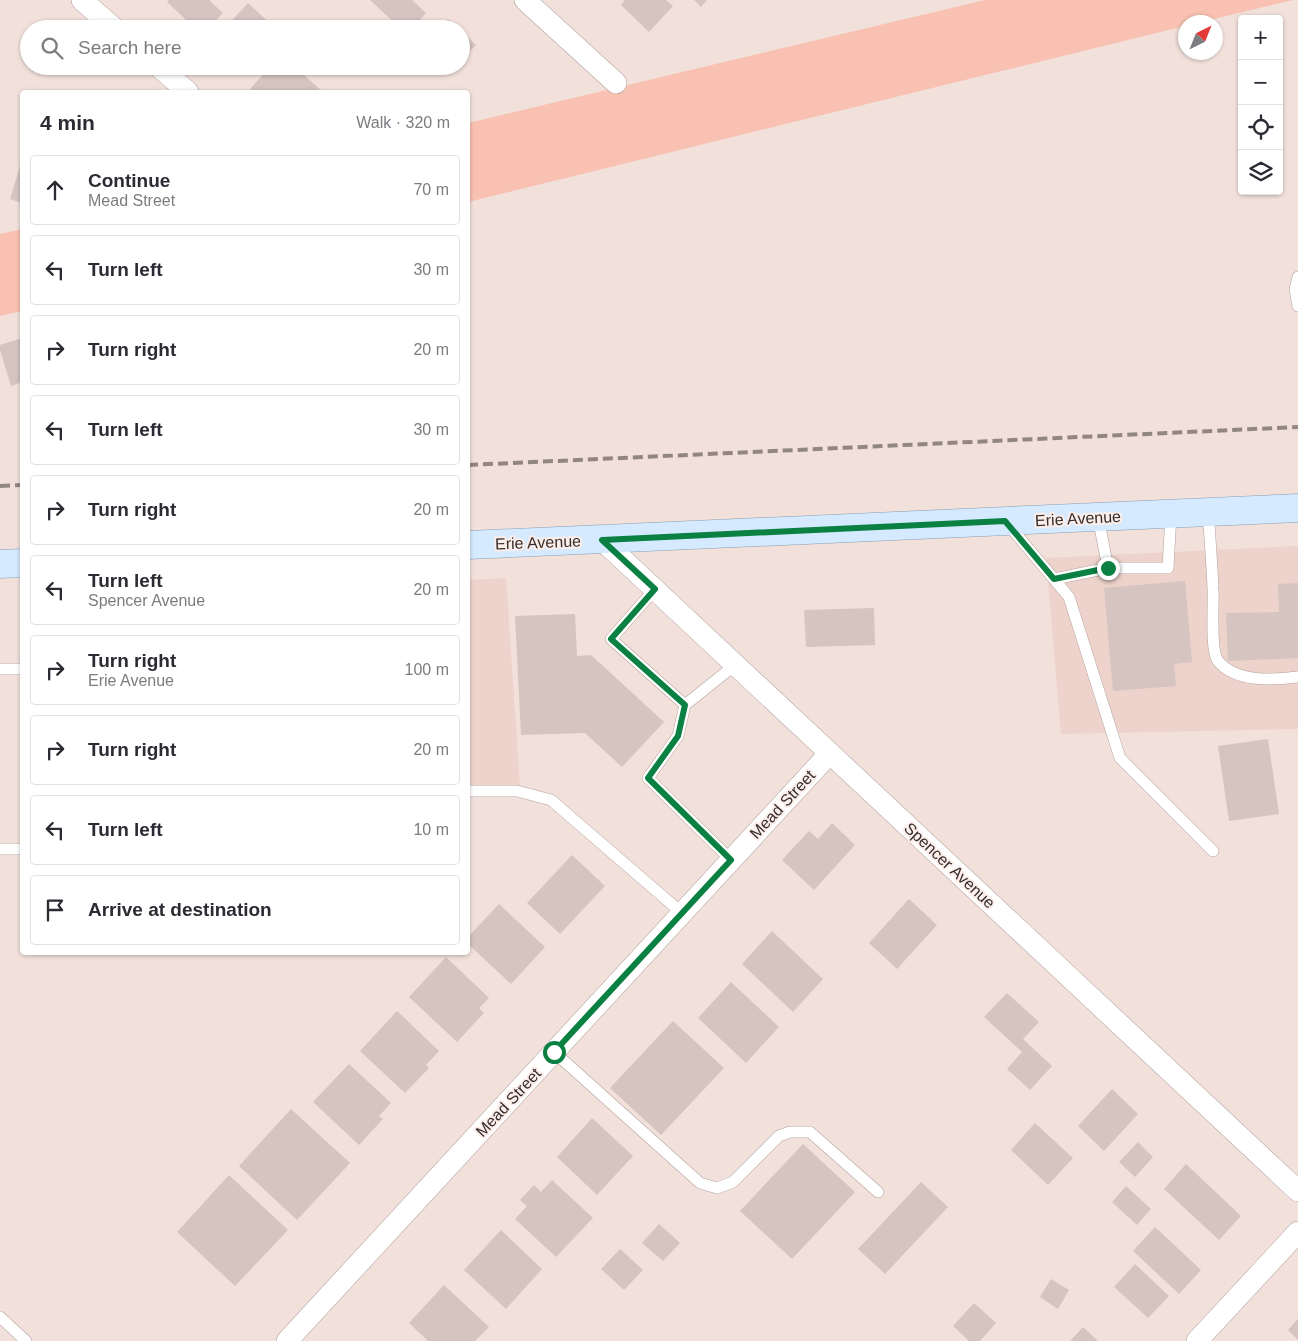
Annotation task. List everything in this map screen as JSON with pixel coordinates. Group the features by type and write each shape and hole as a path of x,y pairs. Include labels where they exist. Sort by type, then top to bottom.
{"main road":[{"name":"Erie Avenue","path":"470,545 1298,507"},
{"path":"0,564 20,563"}],"street":[{"path":"82,0 105,20"},
{"path":"524,0 616,83"},
{"path":"168,75 186,90"},
{"name":"Spencer Avenue","path":"602,540 1298,1191"},
{"name":"Mead Street","path":"287,1341 830,753"},
{"path":"1196,1341 1298,1232"}],"lane":[{"path":"1298,278 1295,290 1298,306"},
{"path":"1208,512 1213,591 1213,637 1217,660 1226,668 1262,680 1298,677"},
{"path":"1054,579 1108,568 1168,568 1171,514"},
{"path":"1098,517 1108,568"},
{"path":"1005,521 1069,596 1120,758 1213,851"},
{"path":"655,589 611,639 685,705"},
{"path":"731,860 648,778 678,736 685,705 735,665"},
{"path":"0,669 20,669"},
{"path":"470,791 517,791 551,800 682,913"},
{"path":"0,850 20,849"},
{"path":"554,1052 700,1183 717,1188 733,1182 779,1136 790,1132 810,1132 878,1192"},
{"path":"0,1317 26,1341"}],"shaded area":[{"path":"985,0 1293,0 1223,17 1223,15 1178,15 1178,28 470,202 470,123"},
{"path":"20,229 20,311 0,316 0,234"},
{"path":"1298,546 1298,729 1061,734 1046,558"},
{"path":"506,578 520,786 470,792 470,580"}],"building":[{"path":"169,0 211,0 223,13 216,20 186,20 167,2"},
{"path":"370,0 412,0 426,13 420,20 391,20"},
{"path":"625,0 666,0 673,6 649,32 621,5"},
{"path":"694,0 707,0 701,7"},
{"path":"248,3 266,20 232,20"},
{"path":"470,39 476,45 470,51"},
{"path":"263,75 304,75 321,90 251,90 250,89"},
{"path":"20,166 20,202 10,199"},
{"path":"20,339 20,383 11,386 0,345"},
{"path":"1185,581 1192,662 1174,664 1176,686 1113,691 1104,588"},
{"path":"1298,583 1298,658 1228,661 1226,613 1279,612 1278,584"},
{"path":"874,608 875,645 806,647 804,610"},
{"path":"575,614 577,656 591,655 664,722 622,767 585,733 521,735 515,616"},
{"path":"1268,739 1279,814 1229,821 1218,746"},
{"path":"832,823 855,845 814,890 782,860 809,831 818,839"},
{"path":"572,855 605,886 560,934 527,903"},
{"path":"909,899 937,925 897,969 869,943"},
{"path":"499,904 545,947 511,984 470,946 470,935"},
{"path":"772,931 823,979 793,1012 742,964"},
{"path":"446,957 489,998 479,1008 484,1013 457,1042 409,997"},
{"path":"731,982 779,1027 746,1063 698,1018"},
{"path":"1007,993 1039,1022 1023,1039 1052,1066 1030,1090 1007,1069 1022,1052 984,1017"},
{"path":"397,1011 439,1051 426,1065 429,1068 405,1093 360,1051"},
{"path":"673,1021 724,1068 661,1135 610,1088"},
{"path":"349,1064 391,1103 379,1116 383,1119 359,1145 313,1102"},
{"path":"1112,1089 1138,1114 1104,1151 1078,1126"},
{"path":"291,1109 350,1163 297,1220 239,1166"},
{"path":"592,1118 633,1156 597,1195 557,1157"},
{"path":"1035,1123 1073,1158 1048,1185 1011,1150"},
{"path":"1138,1142 1153,1157 1135,1177 1119,1162"},
{"path":"803,1144 855,1192 792,1259 740,1211"},
{"path":"1186,1164 1241,1216 1219,1240 1164,1189"},
{"path":"229,1175 288,1230 235,1286 177,1232"},
{"path":"552,1180 593,1218 556,1257 515,1219 527,1206 520,1200 534,1185 541,1192"},
{"path":"921,1182 948,1207 885,1274 858,1249"},
{"path":"1126,1186 1151,1209 1137,1225 1112,1202"},
{"path":"659,1224 680,1243 663,1261 642,1243"},
{"path":"1155,1227 1201,1270 1179,1294 1133,1251"},
{"path":"501,1230 542,1269 506,1309 464,1270"},
{"path":"620,1249 643,1270 624,1290 601,1269"},
{"path":"1135,1264 1169,1296 1148,1318 1114,1287"},
{"path":"1051,1279 1069,1290 1058,1309 1040,1297"},
{"path":"444,1285 489,1327 475,1341 428,1341 409,1323"},
{"path":"974,1303 996,1323 980,1341 969,1341 953,1326"},
{"path":"1298,1319 1298,1340 1288,1330"},
{"path":"1083,1327 1098,1341 1070,1341"}],"railway":[{"path":"470,465 1298,427"},
{"path":"0,486 20,485"}],"route":[{"path":"554,1052 731,860 648,778 678,736 685,705 611,639 655,589 602,540 1005,521 1054,579 1108,568"}]}
